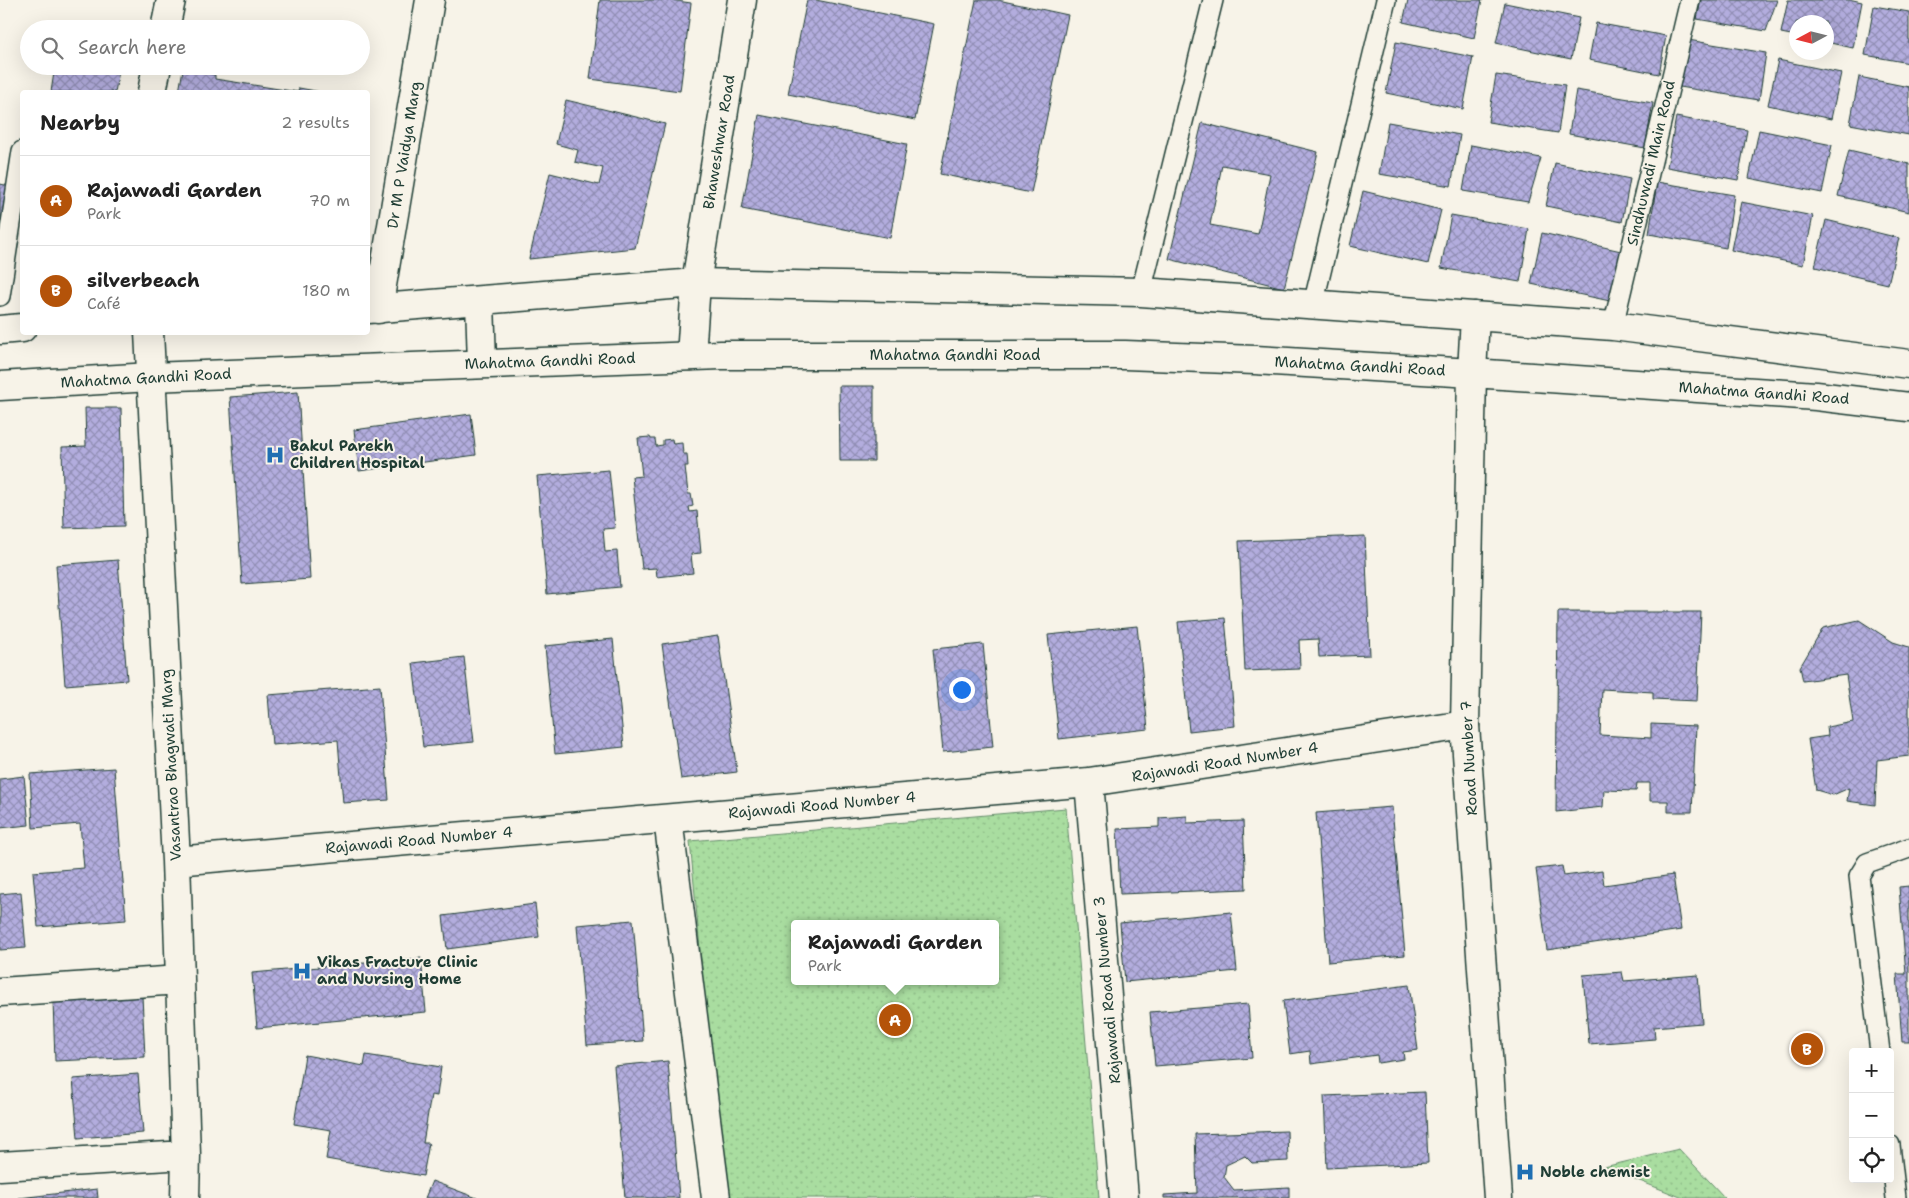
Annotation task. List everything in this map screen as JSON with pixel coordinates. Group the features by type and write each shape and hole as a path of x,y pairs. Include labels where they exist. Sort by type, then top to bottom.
{"street":[{"path":"167,20 171,0"},
{"name":"Dr M P Vaidya Marg","path":"373,309 430,0"},
{"name":"Bhaweshwar Road","path":"691,356 696,283 742,0"},
{"path":"152,90 155,75"},
{"path":"373,309 696,283 1141,292 1613,326 1909,364"},
{"path":"480,301 482,364"},
{"name":"Road Number 7","path":"1475,316 1472,373 1465,725 1498,1198"},
{"path":"0,330 20,328"},
{"name":"Vasantrao Bhagwati Marg","path":"149,335 176,861 186,1155 185,1198"},
{"name":"Mahatma Gandhi Road","path":"0,386 151,377 691,356 1125,355 1472,373 1816,396 1909,407"},
{"name":"Rajawadi Road Number 4","path":"176,861 1089,782 1465,725"},
{"name":"Rajawadi Road Number 3","path":"1089,782 1124,1198"},
{"path":"668,819 716,1198"},
{"path":"0,992 180,980"},
{"path":"0,1166 186,1155"}],"lane":[{"path":"1141,292 1213,0"},
{"path":"1313,305 1386,0"},
{"name":"Sindhuwadi Main Road","path":"1613,326 1690,0"},
{"path":"0,296 20,164"},
{"path":"1880,1048 1859,876 1868,863 1909,848"},
{"path":"1894,1180 1896,1198"}],"green space":[{"path":"1066,808 1099,1198 723,1198 690,841"},
{"path":"1679,1149 1725,1198 1683,1198 1604,1167"}],"building":[{"path":"600,0 670,0 691,3 680,91 590,79"},
{"path":"807,0 816,0 934,24 915,120 788,94"},
{"path":"976,0 998,0 1068,15 1031,193 940,174"},
{"path":"1408,0 1482,0 1474,38 1403,22"},
{"path":"1701,0 1777,0 1766,31 1697,19"},
{"path":"1788,0 1853,0 1862,2 1853,48 1834,44 1834,15 1789,15 1789,35 1781,33"},
{"path":"1505,3 1579,18 1571,59 1496,43"},
{"path":"1874,6 1909,12 1909,63 1865,55"},
{"path":"1596,23 1666,36 1659,74 1589,60"},
{"path":"1688,40 1766,53 1759,100 1680,87"},
{"path":"1396,42 1473,57 1463,109 1386,93"},
{"path":"1778,60 1841,73 1831,119 1768,105"},
{"path":"54,75 118,75 115,90 51,90"},
{"path":"182,75 215,75 215,79 285,90 179,90"},
{"path":"1496,75 1565,85 1558,133 1488,122"},
{"path":"1859,77 1909,87 1909,135 1850,124"},
{"path":"1576,90 1653,103 1645,148 1569,134"},
{"path":"566,100 665,124 635,248 529,259 550,173 599,185 603,168 575,162 578,150 556,144"},
{"path":"759,115 907,144 890,238 742,209"},
{"path":"1676,117 1747,130 1738,180 1667,167"},
{"path":"1388,122 1460,135 1451,186 1379,174"},
{"path":"1202,123 1318,152 1284,288 1169,259","holes":["1222,165 1270,174 1258,234 1210,225"]},
{"path":"1759,130 1832,145 1822,193 1749,178"},
{"path":"1471,145 1541,158 1528,202 1463,191"},
{"path":"1849,150 1909,164 1909,212 1838,196"},
{"path":"1555,163 1630,179 1622,222 1546,206"},
{"path":"1657,182 1734,195 1726,248 1649,234"},
{"path":"0,184 10,186 0,239"},
{"path":"1363,191 1441,210 1428,264 1350,246"},
{"path":"1741,202 1813,216 1803,265 1731,250"},
{"path":"1451,215 1529,229 1520,282 1441,268"},
{"path":"1826,220 1899,238 1888,284 1815,267"},
{"path":"1542,233 1621,251 1610,301 1531,284"},
{"path":"839,386 874,386 874,461 840,461"},
{"path":"298,392 310,579 242,584 230,397"},
{"path":"85,408 121,408 124,526 64,528 62,447 86,446"},
{"path":"471,414 476,455 359,471 354,430"},
{"path":"650,437 655,439 656,446 663,445 663,440 672,439 673,444 682,443 683,454 687,454 688,466 685,466 688,494 691,494 693,506 689,507 690,512 697,511 701,553 691,554 693,573 657,577 656,568 642,569 632,477 642,476 638,438"},
{"path":"609,470 615,528 603,529 605,552 617,551 620,587 547,594 537,476"},
{"path":"1365,536 1370,655 1319,657 1318,639 1299,640 1300,669 1245,671 1239,541"},
{"path":"118,560 127,680 65,685 56,565"},
{"path":"1558,612 1701,612 1697,701 1653,699 1653,692 1602,689 1600,735 1651,738 1651,724 1696,726 1692,812 1668,812 1668,801 1650,801 1650,783 1637,783 1636,791 1604,790 1603,807 1556,812"},
{"path":"1225,618 1235,726 1189,731 1178,622"},
{"path":"1859,620 1893,642 1909,647 1909,756 1877,760 1875,805 1847,801 1849,788 1833,795 1816,790 1808,739 1828,736 1827,727 1853,722 1846,675 1803,681 1800,667 1823,628"},
{"path":"1137,626 1148,729 1059,739 1048,635"},
{"path":"718,636 737,772 681,779 662,644"},
{"path":"613,639 624,747 555,754 545,646"},
{"path":"983,644 993,747 943,752 933,649"},
{"path":"464,657 474,742 423,747 413,663"},
{"path":"380,686 389,800 343,803 338,740 272,745 268,695"},
{"path":"114,768 126,920 38,927 33,872 84,868 80,824 33,828 30,774"},
{"path":"24,776 29,825 0,828 0,779"},
{"path":"1392,807 1405,955 1328,962 1316,813"},
{"path":"1187,816 1187,823 1243,821 1246,889 1120,894 1117,829 1159,827 1159,818"},
{"path":"1562,866 1564,876 1602,871 1604,885 1673,875 1681,930 1547,950 1536,869"},
{"path":"1909,886 1909,1042 1902,1042 1897,974 1906,974 1899,887"},
{"path":"21,892 26,948 0,950 0,894"},
{"path":"535,904 539,937 447,949 443,916"},
{"path":"1231,912 1237,971 1125,982 1120,923"},
{"path":"633,920 643,1041 587,1045 577,925"},
{"path":"421,958 426,1012 257,1028 252,973"},
{"path":"1622,972 1624,981 1698,975 1702,1023 1654,1027 1655,1039 1589,1044 1583,975"},
{"path":"1409,985 1418,1050 1403,1052 1404,1059 1378,1063 1377,1055 1311,1064 1310,1051 1290,1054 1283,1001"},
{"path":"142,996 145,1057 55,1061 53,1000"},
{"path":"1248,1004 1252,1058 1155,1066 1150,1012"},
{"path":"305,1055 364,1066 366,1055 441,1067 437,1096 431,1095 423,1143 429,1143 423,1176 326,1159 331,1130 294,1124"},
{"path":"668,1061 679,1198 625,1198 614,1066"},
{"path":"138,1074 143,1133 78,1138 73,1079"},
{"path":"1425,1092 1428,1163 1327,1168 1324,1096"},
{"path":"1287,1131 1288,1161 1252,1163 1245,1156 1226,1165 1224,1177 1234,1190 1289,1187 1289,1198 1164,1198 1164,1195 1197,1193 1195,1134"},
{"path":"432,1181 477,1198 425,1198"},
{"path":"97,1189 98,1198 19,1198"}],"place":[{"name":"Bakul Parekh Children Hospital","path":"275,455"},
{"name":"Vikas Fracture Clinic and Nursing Home","path":"302,971"},
{"name":"Rajawadi Garden","path":"895,1020"},
{"name":"silverbeach","path":"1807,1049"},
{"name":"Noble chemist","path":"1525,1172"}]}
